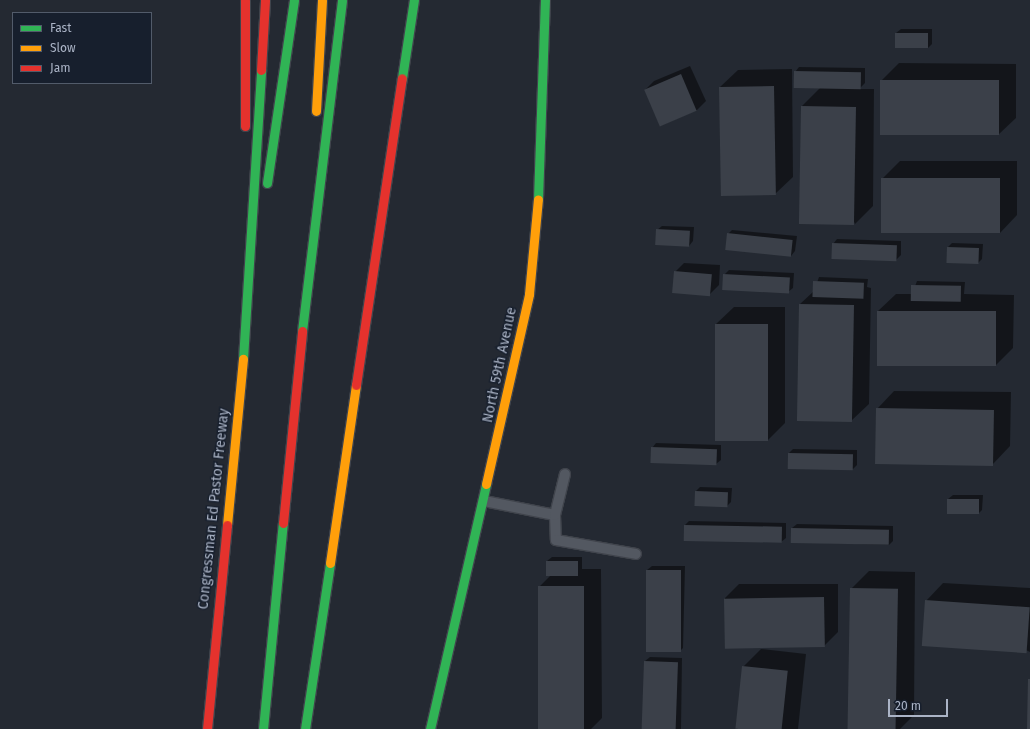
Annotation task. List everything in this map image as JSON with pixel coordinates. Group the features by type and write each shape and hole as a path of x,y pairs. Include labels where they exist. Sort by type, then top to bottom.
{"main road":[{"path":"245,0 242,38 250,291"},
{"path":"250,291 265,0"},
{"path":"250,291 290,41 294,0"},
{"path":"315,125 322,0"},
{"path":"263,729 305,295 339,40 342,0"},
{"path":"305,729 414,0"},
{"name":"North 59th Avenue","path":"430,729 484,501 529,294 538,198 545,0"},
{"path":"305,295 314,140"},
{"name":"Congressman Ed Pastor Freeway","path":"207,729 250,291"}],"lane":[{"path":"565,474 555,516 556,540 636,554"},
{"path":"484,501 555,516"}],"building":[{"path":"895,33 928,33 928,48 895,48"},
{"path":"794,71 861,72 861,89 794,88"},
{"path":"681,74 697,111 660,126 644,90"},
{"path":"880,80 999,80 999,135 880,135"},
{"path":"774,86 776,195 721,196 719,87"},
{"path":"801,106 856,107 854,225 799,224"},
{"path":"881,178 1000,178 1000,233 881,233"},
{"path":"656,229 690,231 689,247 655,245"},
{"path":"727,233 793,240 791,257 725,250"},
{"path":"832,243 897,245 896,261 831,259"},
{"path":"947,247 979,248 978,264 946,263"},
{"path":"674,271 712,274 710,296 672,293"},
{"path":"723,274 790,278 789,293 722,290"},
{"path":"813,281 864,283 863,299 812,297"},
{"path":"911,285 961,286 961,302 911,301"},
{"path":"799,304 854,305 852,422 797,421"},
{"path":"877,311 996,311 996,366 877,366"},
{"path":"715,324 768,324 768,441 715,441"},
{"path":"876,408 994,410 993,466 875,464"},
{"path":"651,447 717,449 716,465 650,463"},
{"path":"788,453 853,454 853,470 788,469"},
{"path":"695,491 728,492 727,507 694,506"},
{"path":"947,499 979,499 979,514 947,514"},
{"path":"684,525 782,527 782,543 684,541"},
{"path":"791,528 889,530 889,545 791,543"},
{"path":"546,561 578,561 578,576 546,576"},
{"path":"646,570 681,570 681,652 646,652"},
{"path":"538,586 584,586 584,729 538,729"},
{"path":"850,588 898,589 896,729 848,729"},
{"path":"824,597 825,647 725,649 724,599"},
{"path":"925,600 1030,607 1027,653 922,646"},
{"path":"644,661 678,662 676,729 642,729"},
{"path":"742,666 788,671 782,729 735,729"},
{"path":"1028,679 1030,679 1030,729 1027,729"}],"traffic: fast":[{"path":"267,183 294,0"},
{"path":"302,331 342,0"},
{"path":"402,78 414,0"},
{"path":"538,199 545,0"},
{"path":"243,359 261,70"},
{"path":"430,729 486,484"},
{"path":"263,729 283,523"},
{"path":"305,729 330,563"}],"traffic: slow":[{"path":"316,111 322,0"},
{"path":"486,484 529,294 538,199"},
{"path":"227,525 243,359"},
{"path":"330,563 356,385"}],"traffic: jam":[{"path":"245,0 245,126"},
{"path":"261,70 265,0"},
{"path":"356,385 402,78"},
{"path":"283,523 302,331"},
{"path":"207,729 227,525"}]}
